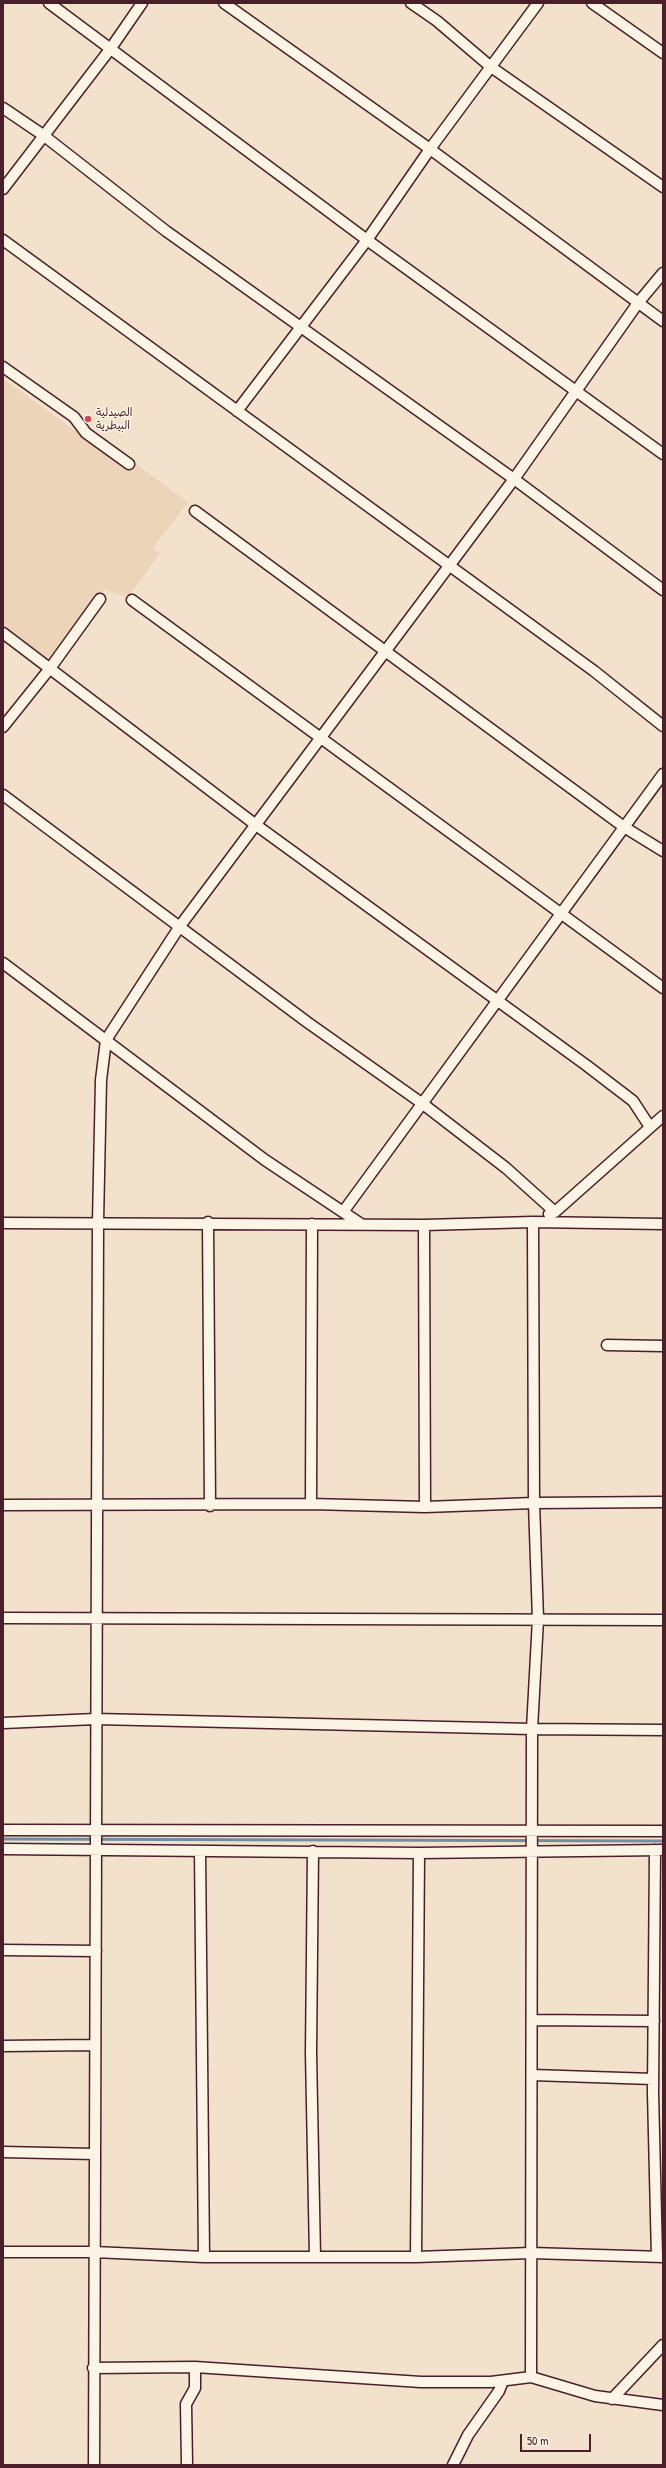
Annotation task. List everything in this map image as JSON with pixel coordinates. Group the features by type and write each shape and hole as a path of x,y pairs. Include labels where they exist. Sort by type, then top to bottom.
{"street":[{"path":"49,3 367,240 663,454"},
{"path":"3,189 111,48 142,3"},
{"path":"224,3 430,149 663,321"},
{"path":"411,3 437,21 491,67 663,187"},
{"path":"237,411 367,240 430,149 538,3"},
{"path":"592,3 663,53"},
{"path":"3,108 44,135 166,231 514,480 663,590"},
{"path":"3,240 594,671 663,726"},
{"path":"94,2465 93,2368 98,1222 101,1080 106,1040 180,926 514,480 638,303 663,273"},
{"path":"3,367 74,417 86,433 129,464"},
{"path":"196,511 624,827 663,851"},
{"path":"3,727 51,667 100,599"},
{"path":"132,600 321,736 663,988"},
{"path":"3,633 51,667 256,824 498,999 633,1101 650,1127"},
{"path":"343,1212 663,774"},
{"path":"3,795 307,1022 423,1104 506,1168 555,1212"},
{"path":"3,963 265,1160 361,1224"},
{"path":"533,1222 555,1212 663,1116"},
{"path":"208,1222 210,1506"},
{"path":"3,1223 208,1222 424,1225 533,1222 663,1224"},
{"path":"531,2377 532,1730 538,1619 534,1503 533,1222"},
{"path":"311,1504 312,1224"},
{"path":"424,1225 425,1507"},
{"path":"607,1345 663,1346"},
{"path":"3,1505 97,1504 210,1506 311,1504 425,1507 534,1503 663,1502"},
{"path":"3,1618 663,1620"},
{"path":"3,1723 96,1719 532,1730 663,1730"},
{"path":"3,1830 200,1851 419,1853 533,1850 659,1850 653,2079 655,2181 660,2257 531,2253 416,2257 204,2257 94,2252 3,2252"},
{"path":"3,1849 96,1840 663,1831"},
{"path":"200,1851 204,2257"},
{"path":"312,1851 311,2053 315,2257"},
{"path":"416,2257 419,1853"},
{"path":"3,1950 96,1951"},
{"path":"532,2020 654,2021"},
{"path":"3,2046 95,2045"},
{"path":"532,2075 653,2079"},
{"path":"3,2152 95,2154"},
{"path":"655,2181 663,2192"},
{"path":"612,2399 663,2345"},
{"path":"93,2368 195,2367 373,2380 503,2381 531,2377 562,2388 612,2399 663,2405"},
{"path":"187,2465 186,2404 196,2388 195,2367"},
{"path":"453,2465 468,2435 499,2392 503,2381"}],"shaded area":[{"path":"3,379 131,471 136,464 188,502 153,548 160,553 128,597 104,589 50,661 3,628"}],"waterway":[{"path":"3,1839 663,1841"}],"place":[{"name":"الصيدلية البيطرية","path":"88,419"}]}
